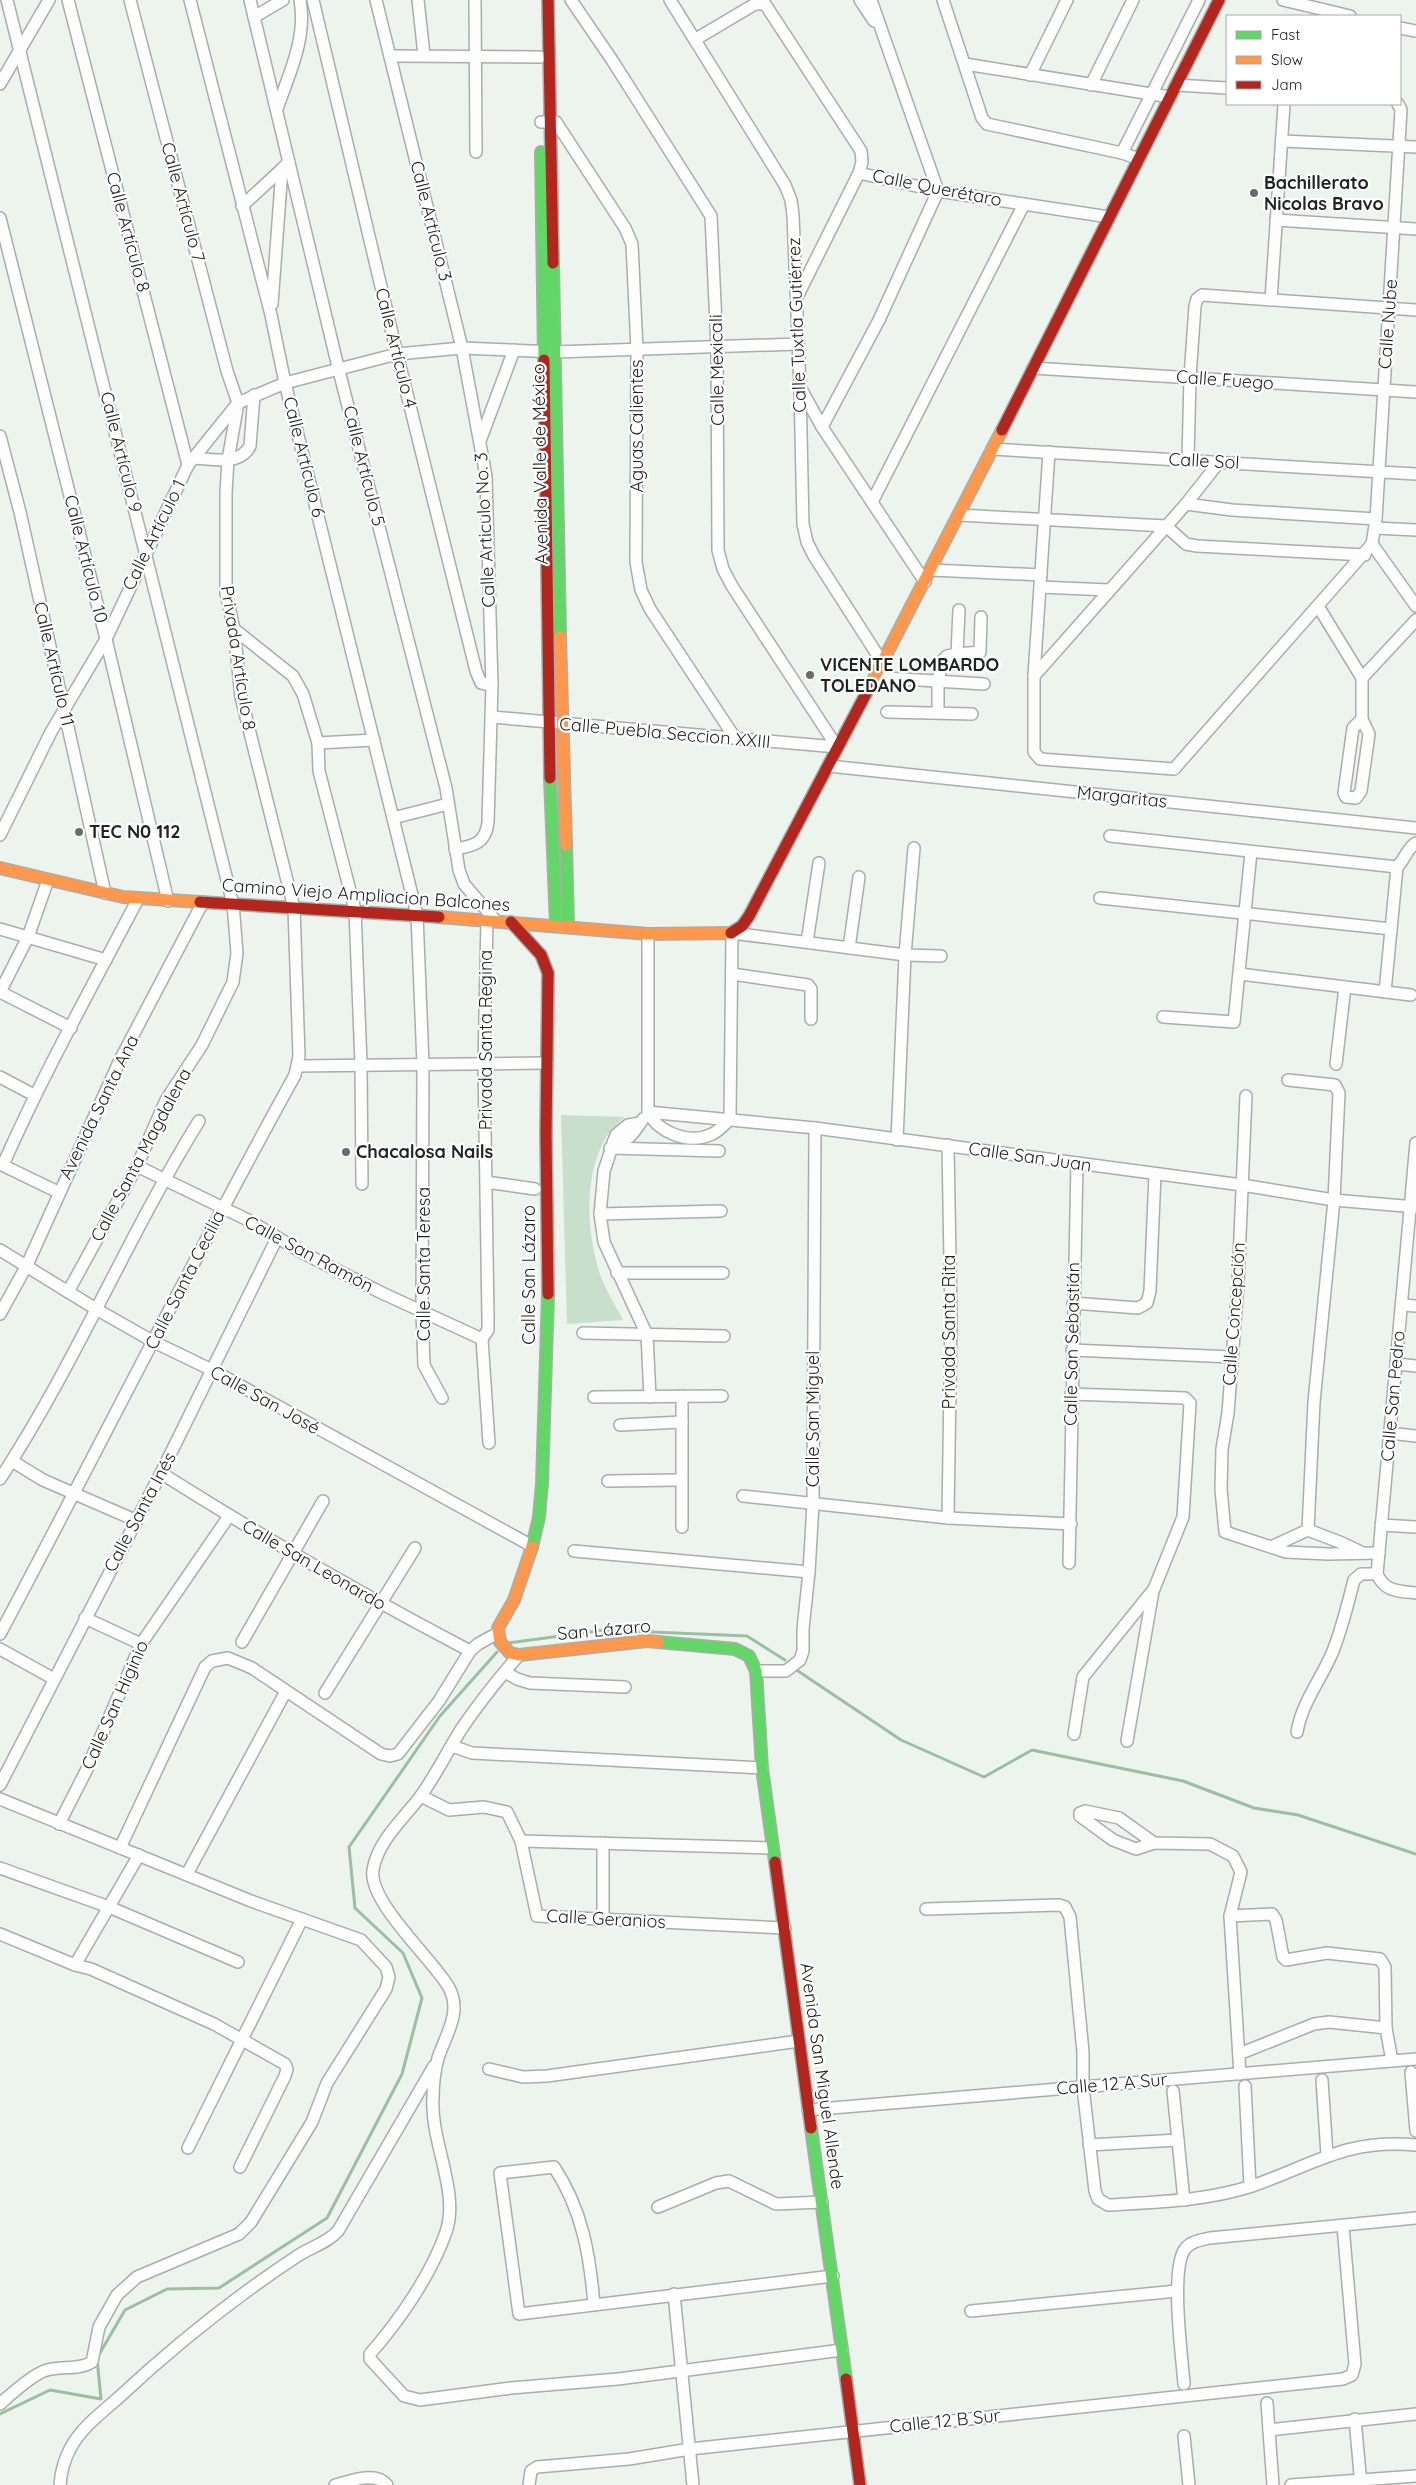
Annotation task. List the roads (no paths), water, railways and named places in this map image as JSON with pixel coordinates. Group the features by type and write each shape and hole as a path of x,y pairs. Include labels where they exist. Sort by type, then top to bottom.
{"main road":[{"name":"Avenida Valle de México","path":"538,0 540,56 546,122 555,352 568,927"},
{"name":"Avenida Valle de México","path":"548,0 543,351 548,723 556,925"},
{"path":"732,933 742,926 749,916 829,766 874,676 925,582 1219,0"},
{"name":"Camino Viejo Ampliacion Balcones","path":"0,868 105,893 168,901 355,910 648,934 715,935 732,933"},
{"name":"Calle San Lázaro","path":"501,1641 500,1622 514,1600 532,1546 539,1517 542,1483 548,1288 548,992 546,962 529,939 511,922"},
{"path":"501,1641 519,1655"},
{"name":"San Lázaro","path":"519,1655 647,1641 735,1649 749,1656 756,1671"},
{"name":"Avenida San Miguel Allende","path":"756,1671 762,1768 808,2110 833,2276 860,2485"}],"street":[{"name":"Calle Artículo 9","path":"7,0 146,552 232,904"},
{"path":"0,84 49,0"},
{"name":"Calle Artículo 8","path":"68,0 191,461"},
{"name":"Calle Artículo 7","path":"130,0 227,371 238,403"},
{"name":"Calle Artículo 6","path":"190,0 271,315 285,383 417,915"},
{"name":"Calle Artículo 5","path":"250,0 276,111 285,165 444,779 455,849 464,884 491,920"},
{"path":"254,17 283,0"},
{"path":"276,111 299,45 302,15 300,0"},
{"name":"Calle Artículo 4","path":"313,0 397,354 477,676 481,683 492,685"},
{"name":"Calle Artículo 3","path":"376,0 462,348 480,443"},
{"path":"418,0 424,55"},
{"path":"475,0 477,55 476,152"},
{"name":"Calle Mexicali","path":"571,0 612,60 712,216 717,347 718,550 723,568 837,747"},
{"name":"Calle Tuxtla Gutiérrez","path":"670,0 785,185 791,200 797,296 803,524 807,542 882,662"},
{"path":"860,0 881,32"},
{"path":"822,427 879,320 938,191 871,0"},
{"path":"943,0 982,118 987,124 1139,158"},
{"path":"1030,75 1066,0"},
{"path":"1091,85 1133,0"},
{"path":"1122,153 1199,0"},
{"path":"1283,0 1346,15"},
{"name":"Calle Querétaro","path":"696,39 755,4 765,4 861,151 860,173 938,191 1109,217"},
{"path":"1401,28 1416,31"},
{"path":"390,56 540,56"},
{"path":"965,64 1170,97"},
{"path":"1176,85 1226,88"},
{"path":"1271,300 1284,105"},
{"name":"Calle Nube","path":"1372,544 1379,471 1402,110 1399,105"},
{"name":"Aguas Calientes","path":"546,122 556,122 625,228 632,244 637,350 636,562 641,590 650,609 735,738"},
{"path":"1282,141 1416,147"},
{"path":"242,206 285,165"},
{"path":"271,315 285,165"},
{"path":"797,296 860,173"},
{"path":"872,502 1024,204"},
{"name":"Calle Artículo 10","path":"0,218 106,638 168,901"},
{"path":"1276,220 1416,229"},
{"path":"1188,460 1190,377 1198,299 1202,295 1416,310"},
{"path":"238,403 285,383 338,367 397,354 462,348 555,352 798,344"},
{"name":"Calle Articulo No. 3","path":"492,717 486,476 480,443 514,350"},
{"name":"Calle Fuego","path":"1033,368 1416,392"},
{"path":"800,387 822,427 925,582"},
{"path":"191,461 228,460 242,457 250,446 254,395"},
{"name":"Calle Artículo 1","path":"0,835 51,732 106,638 191,461 238,403"},
{"name":"Privada Artículo 8","path":"238,403 228,460 226,593 234,629 241,697 294,908"},
{"name":"Calle Artículo 11","path":"0,436 3,460 65,710 105,893"},
{"name":"Calle Sol","path":"992,449 1416,474"},
{"path":"1049,452 1034,676 1034,752 1036,757 1174,769 1365,555 1372,544 1416,606"},
{"path":"1034,676 1186,504 1220,461"},
{"path":"1186,504 1416,530"},
{"path":"959,515 1045,518 1166,526 1186,544 1196,546 1365,555"},
{"path":"931,570 1041,575"},
{"path":"1040,587 1109,590"},
{"path":"1318,606 1362,678 1362,719 1368,734 1360,791 1356,798 1346,797 1344,793 1353,728 1362,719"},
{"path":"957,654 959,610"},
{"path":"938,712 938,680 943,660 947,656 980,652 981,618"},
{"path":"1362,678 1416,620"},
{"path":"234,629 292,676 303,694 318,742 319,771 355,910 361,1064 362,1184"},
{"path":"874,676 984,684"},
{"path":"887,712 972,714"},
{"path":"455,849 473,846 485,837 487,831 492,717"},
{"name":"Calle Puebla Seccion XXIII","path":"492,717 837,747"},
{"path":"318,742 374,740"},
{"name":"Margaritas","path":"829,766 1416,828"},
{"path":"393,818 448,804"},
{"path":"1110,836 1252,852 1400,864 1416,857"},
{"path":"1385,992 1400,864 1408,850 1416,843"},
{"path":"897,1140 905,955 914,848"},
{"path":"1164,1017 1234,1022 1252,852"},
{"path":"807,942 819,863"},
{"path":"849,948 859,877"},
{"path":"48,880 28,937 0,992 71,1028"},
{"path":"58,1192 1,1164 34,1095 138,898"},
{"path":"1100,898 1391,929"},
{"name":"Avenida Santa Ana","path":"0,1314 27,1265 58,1192 116,1067 203,902"},
{"name":"Calle Santa Magdalena","path":"68,1292 137,1166 166,1100 202,1045 233,982 238,953 232,904"},
{"name":"Calle Santa Cecilia","path":"0,1634 154,1342 222,1207 298,1066 294,908"},
{"name":"Calle Santa Teresa","path":"417,915 423,1064 422,1312 424,1365 442,1398"},
{"name":"Privada Santa Regina","path":"489,1443 482,1339 488,1330 484,1064 491,920"},
{"path":"0,929 106,960"},
{"path":"648,934 648,1112 658,1127 666,1132 692,1138 712,1134 730,1119 732,933 905,955 941,956"},
{"path":"732,974 808,985 811,989 811,1019"},
{"path":"1240,974 1411,995"},
{"path":"1336,1064 1345,987"},
{"path":"298,1066 547,1063"},
{"path":"0,1077 34,1095"},
{"path":"1288,1080 1335,1086 1338,1088 1334,1200 1314,1402 1308,1530 1328,1554"},
{"name":"Calle Concepción","path":"1246,1096 1238,1283 1228,1413 1222,1449 1221,1489 1225,1532 1273,1546"},
{"path":"612,1145 624,1142 634,1133 648,1112"},
{"name":"Calle San Juan","path":"648,1112 815,1128 1242,1184 1334,1200 1414,1207"},
{"path":"0,1479 12,1461 96,1309 164,1178 199,1121"},
{"name":"Calle San Miguel","path":"756,1671 786,1671 800,1660 803,1650 813,1504 815,1128"},
{"name":"Calle San Pedro","path":"1377,1574 1389,1433 1414,1207 1416,1143"},
{"path":"612,1145 719,1151"},
{"path":"612,1145 604,1171 600,1214 604,1242 647,1335 650,1396"},
{"name":"Privada Santa Rita","path":"948,1146 951,1318 948,1518"},
{"name":"Calle San Sebastián","path":"1069,1563 1071,1524 1069,1473 1077,1163"},
{"name":"Calle San Ramón","path":"137,1166 222,1207 303,1253 422,1312 482,1339"},
{"path":"1073,1303 1138,1308 1147,1302 1150,1291 1155,1174"},
{"path":"486,1182 535,1189"},
{"path":"600,1214 721,1211"},
{"name":"Calle Santa Inés","path":"0,1785 135,1520 161,1473 277,1238"},
{"name":"Calle San José","path":"0,1250 154,1342 212,1370 532,1546"},
{"path":"617,1273 723,1272"},
{"path":"1402,1305 1416,1306"},
{"path":"583,1333 724,1336"},
{"path":"1072,1350 1232,1357"},
{"path":"1396,1364 1416,1366"},
{"path":"1071,1394 1185,1398 1190,1403 1183,1517 1154,1589 1127,1741"},
{"path":"682,1396 682,1527"},
{"path":"594,1397 722,1396"},
{"path":"620,1424 682,1422"},
{"path":"1389,1433 1416,1436"},
{"path":"12,1461 43,1480 135,1520"},
{"name":"Calle San Leonardo","path":"161,1473 293,1555 470,1652"},
{"path":"608,1481 681,1480"},
{"path":"743,1496 948,1518 1071,1524"},
{"path":"242,1642 323,1501"},
{"name":"Calle San Higinio","path":"59,1824 86,1771 141,1644 229,1516"},
{"path":"1381,1525 1416,1527"},
{"path":"1273,1546 1308,1530 1342,1542 1365,1554"},
{"path":"1273,1546 1286,1552 1328,1554 1379,1553"},
{"path":"326,1693 415,1548"},
{"path":"574,1551 809,1572"},
{"path":"1297,1732 1300,1714 1333,1651 1354,1580 1361,1574 1377,1574 1384,1587 1390,1590 1416,1593"},
{"path":"1074,1734 1083,1677 1154,1589"},
{"path":"85,1618 141,1644"},
{"path":"120,1848 205,1666 212,1661 228,1658 252,1668 381,1754 390,1756 398,1754 406,1744 439,1701 470,1652 478,1644 501,1641"},
{"path":"0,1649 54,1679"},
{"path":"60,2485 61,2472 71,2447 89,2424 151,2367 190,2333 296,2256 320,2245 338,2231 438,2060 455,2011 452,1997 448,1986 384,1902 373,1884 372,1871 375,1858 389,1836 421,1796 463,1728 519,1655"},
{"path":"505,1672 530,1684 625,1687"},
{"path":"187,1874 286,1691"},
{"path":"452,1746 472,1753 762,1768"},
{"name":"Calle Geranios","path":"421,1796 449,1810 484,1807 507,1812 521,1841 537,1916 785,1928"},
{"path":"0,1799 120,1848 361,1940 386,1967 389,1977 386,1989 327,2083 312,2122 250,2222 239,2234 137,2277 116,2294 99,2326 92,2362 85,2367 44,2370 0,2404"},
{"path":"1154,1843 1119,1818 1085,1811 1080,1813 1080,1816 1113,1840 1136,1849 1154,1843 1210,1844 1233,1856 1241,1872 1230,1916 1240,2074"},
{"path":"521,1841 774,1848"},
{"path":"603,1843 603,1919"},
{"path":"75,1965 139,1855"},
{"path":"0,1868 109,1907 238,1962"},
{"path":"926,1908 1059,1905 1065,1907 1070,1917 1083,2052 1083,2091 1089,2145 1098,2199 1108,2205 1184,2200 1250,2186 1328,2155 1374,2143 1416,2144"},
{"path":"1230,1916 1272,1914 1276,1920 1283,1957 1286,1960 1327,1953 1380,1959 1385,1968 1386,2028 1392,2061"},
{"path":"188,2148 302,1919"},
{"path":"0,1934 75,1965 91,1969 242,2039 285,2064 287,2069 240,2167"},
{"path":"1239,2054 1314,2024 1330,2022 1386,2028"},
{"path":"489,2069 523,2077 547,2076 799,2041"},
{"name":"Calle 12 A Sur","path":"808,2110 1083,2091 1240,2074 1416,2059"},
{"path":"438,2060 432,2098 433,2120 449,2200 450,2217 446,2232 432,2263 390,2332 370,2354 372,2363 404,2396 420,2400 511,2388 604,2380 842,2350"},
{"path":"1411,2072 1416,2131"},
{"path":"1322,2080 1328,2155"},
{"path":"1244,2086 1250,2186"},
{"path":"1173,2091 1184,2200"},
{"path":"1089,2145 1178,2140"},
{"path":"594,2304 588,2250 582,2227 568,2187 554,2167 500,2173 519,2314 833,2276"},
{"path":"658,2207 716,2183 729,2181 776,2204 822,2202"},
{"path":"1184,2384 1177,2291 1184,2249 1194,2242 1210,2238 1416,2218"},
{"name":"Calle 12 B Sur","path":"529,2485 531,2471 537,2467 629,2459 690,2449 1343,2379 1352,2375 1355,2364 1342,2226"},
{"path":"971,2311 1177,2291"},
{"path":"674,2294 693,2485"},
{"path":"1268,2403 1273,2485"},
{"path":"1269,2430 1355,2419 1416,2414"},
{"path":"1355,2419 1361,2483"},
{"path":"1184,2436 1188,2485"},
{"path":"1292,2485 1361,2483 1416,2476"},
{"path":"336,2485 374,2478 381,2479 387,2485"}],"waterway":[{"path":"508,1643 605,1630 747,1636 785,1660"},
{"path":"0,2414 50,2390 101,2399 97,2358 125,2310 167,2289 219,2288 327,2218 402,2074 422,1998 403,1953 355,1908 349,1847 440,1716 497,1652"},
{"path":"795,1669 901,1740 984,1777 1032,1750 1183,1781 1254,1808 1298,1815 1416,1854"}],"place":[{"name":"Bachillerato Nicolas Bravo","path":"1254,193"},
{"name":"VICENTE LOMBARDO TOLEDANO","path":"810,675"},
{"name":"TEC N0 112","path":"79,832"},
{"name":"Chacalosa Nails","path":"346,1152"}]}
